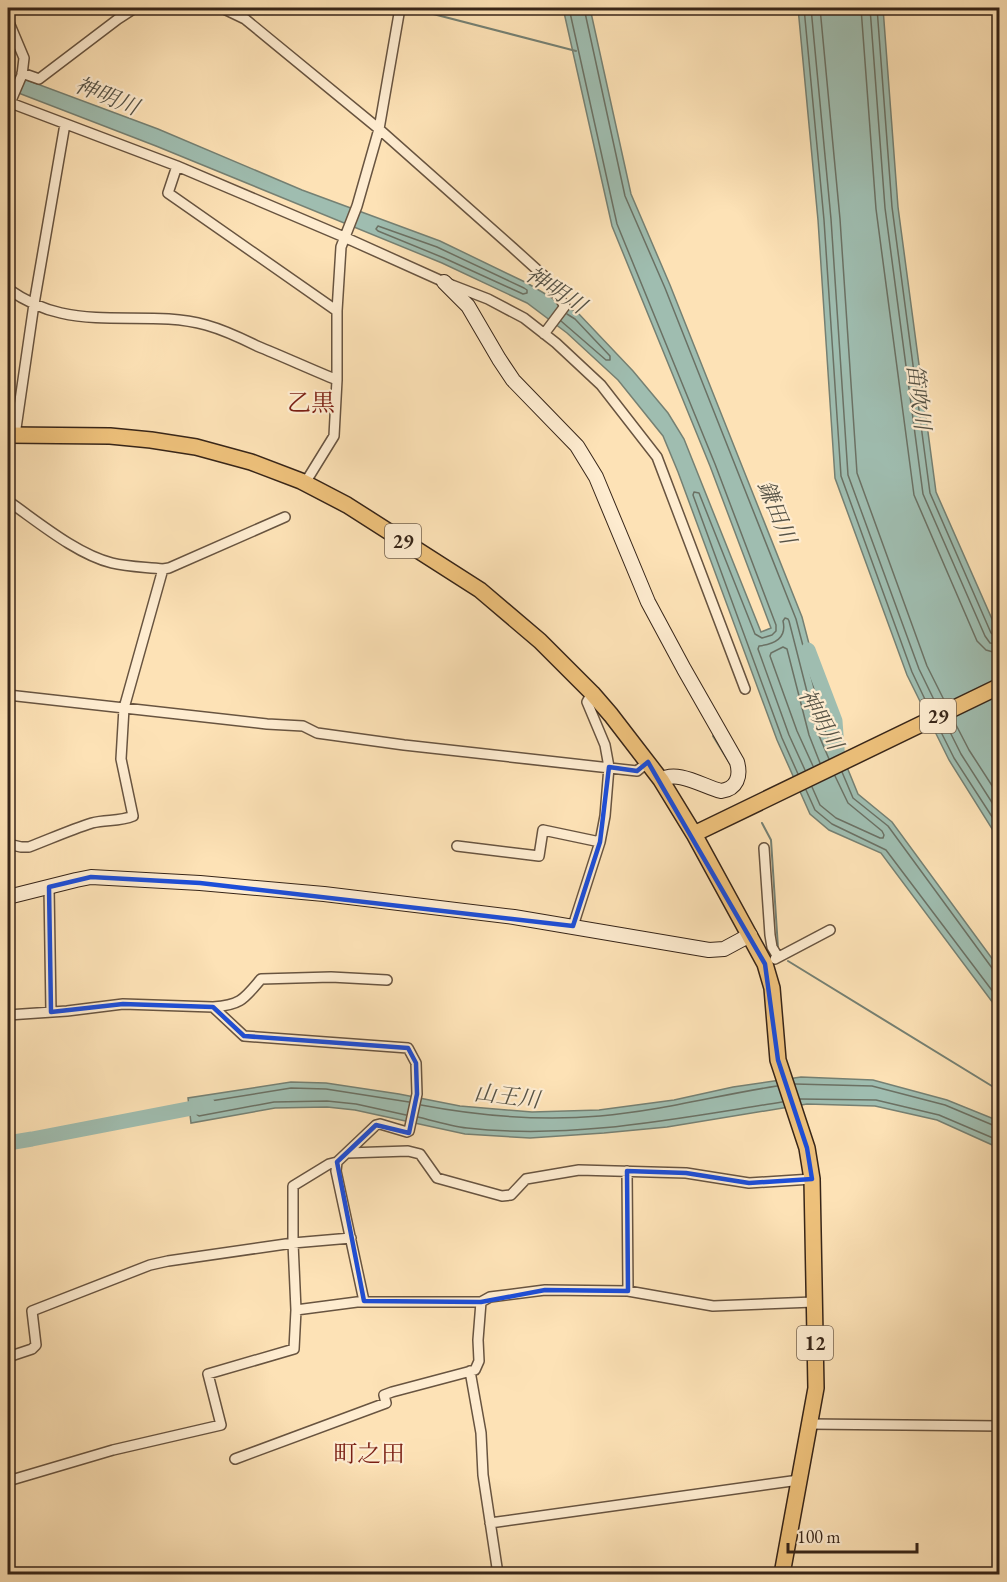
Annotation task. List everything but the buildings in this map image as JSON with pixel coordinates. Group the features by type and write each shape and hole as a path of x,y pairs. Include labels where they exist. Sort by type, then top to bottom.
{"main road":[{"name":"29","path":"10,437 110,436 196,447 251,462 305,483 347,505 480,590 540,641 612,715 661,780 694,834 999,686"},
{"name":"12","path":"694,834 750,935 772,961 778,1060 807,1148 812,1179 816,1389 782,1575"}],"street":[{"path":"22,74 39,79 118,19 135,8 141,8"},
{"path":"222,8 245,19 379,129 544,276 565,306 546,332"},
{"path":"305,483 334,436 341,247 357,206 379,129 400,10"},
{"path":"8,20 24,58 22,74 10,101 346,234 444,282 488,299 546,332 602,385 657,457 746,689"},
{"path":"10,437 65,124"},
{"path":"177,166 168,193 337,310"},
{"path":"444,282 468,306 513,380 577,446 596,477 648,602 740,770 734,786 729,790 721,791 678,776 661,780"},
{"path":"8,289 34,304 62,314 85,317 180,320 206,325 337,380"},
{"path":"8,501 66,542 87,553 111,562 163,569 285,517"},
{"path":"8,844 29,847 93,823 122,821 133,816 121,759 124,708 163,569"},
{"path":"573,926 600,842 605,816 609,766 605,745 587,702 592,693"},
{"path":"8,695 303,726 317,733 404,745 609,766 637,771 648,762"},
{"path":"457,846 539,856 543,830 600,842"},
{"path":"764,848 772,961 830,930"},
{"path":"8,897 92,877 277,889 394,902 573,926 708,950 724,949 750,935"},
{"path":"49,887 51,1012"},
{"path":"8,1015 123,1004 224,1006 240,1002 261,979 331,977 387,980"},
{"path":"8,1481 113,1450 221,1425 208,1374 294,1349 296,1310 292,1243 293,1186 329,1164 337,1162 376,1125 409,1131 417,1094 416,1063 408,1048 244,1036 213,1007"},
{"path":"347,1153 408,1151 420,1154 437,1178 502,1196 511,1195 526,1179 579,1170 686,1173 749,1183 812,1179"},
{"path":"337,1162 336,1171 364,1301"},
{"path":"627,1172 628,1291"},
{"path":"8,1357 32,1349 36,1345 32,1311 150,1265 292,1243 351,1238"},
{"path":"296,1310 364,1301 481,1302 490,1297 545,1290 628,1291 713,1306 814,1302"},
{"path":"235,1459 386,1403 384,1395 392,1392 475,1370 479,1360 481,1302"},
{"path":"470,1371 481,1432 483,1475 498,1575"},
{"path":"809,1424 999,1426"},
{"path":"490,1523 799,1480"}],"highlighted area":[{"path":"648,762 765,964 778,1060 807,1148 812,1179 749,1183 686,1173 627,1171 628,1291 545,1290 481,1302 364,1301 337,1162 376,1125 409,1133 417,1094 416,1063 408,1048 244,1036 213,1007 123,1004 51,1012 49,887 91,877 200,883 573,926 600,842 609,767 637,771"}],"water":[{"name":"神明川","path":"563,8 590,8 631,194 670,285 802,617 831,728 858,794 892,822 999,968 999,1011 881,853 829,830 810,814 777,740 663,436 618,380 567,333 527,303 442,263 156,146 8,89 8,73 158,129 302,190 440,241 527,283 579,314 633,371 668,413 684,439 761,632 771,628 710,466 612,226"},
{"name":"笛吹川","path":"798,8 883,8 898,207 936,492 999,635 999,840 949,760 907,675 835,478 818,220"},
{"path":"801,1077 873,1080 947,1100 999,1121 999,1148 937,1120 875,1106 807,1104 667,1127 530,1138 465,1134 355,1110 327,1107 275,1108 191,1123 188,1098 291,1082 326,1083 460,1106 532,1112 599,1110 674,1100 733,1087"}],"waterway":[{"path":"410,8 576,51"},
{"name":"鎌田川","path":"808,650 835,721 838,762"},
{"path":"713,736 732,767"},
{"path":"762,823 771,840 778,948"},
{"path":"788,961 1000,1091"},
{"name":"山王川","path":"8,1143 208,1105"}],"district":[{"name":"乙黒","path":"311,402"},
{"name":"町之田","path":"369,1453"}]}
